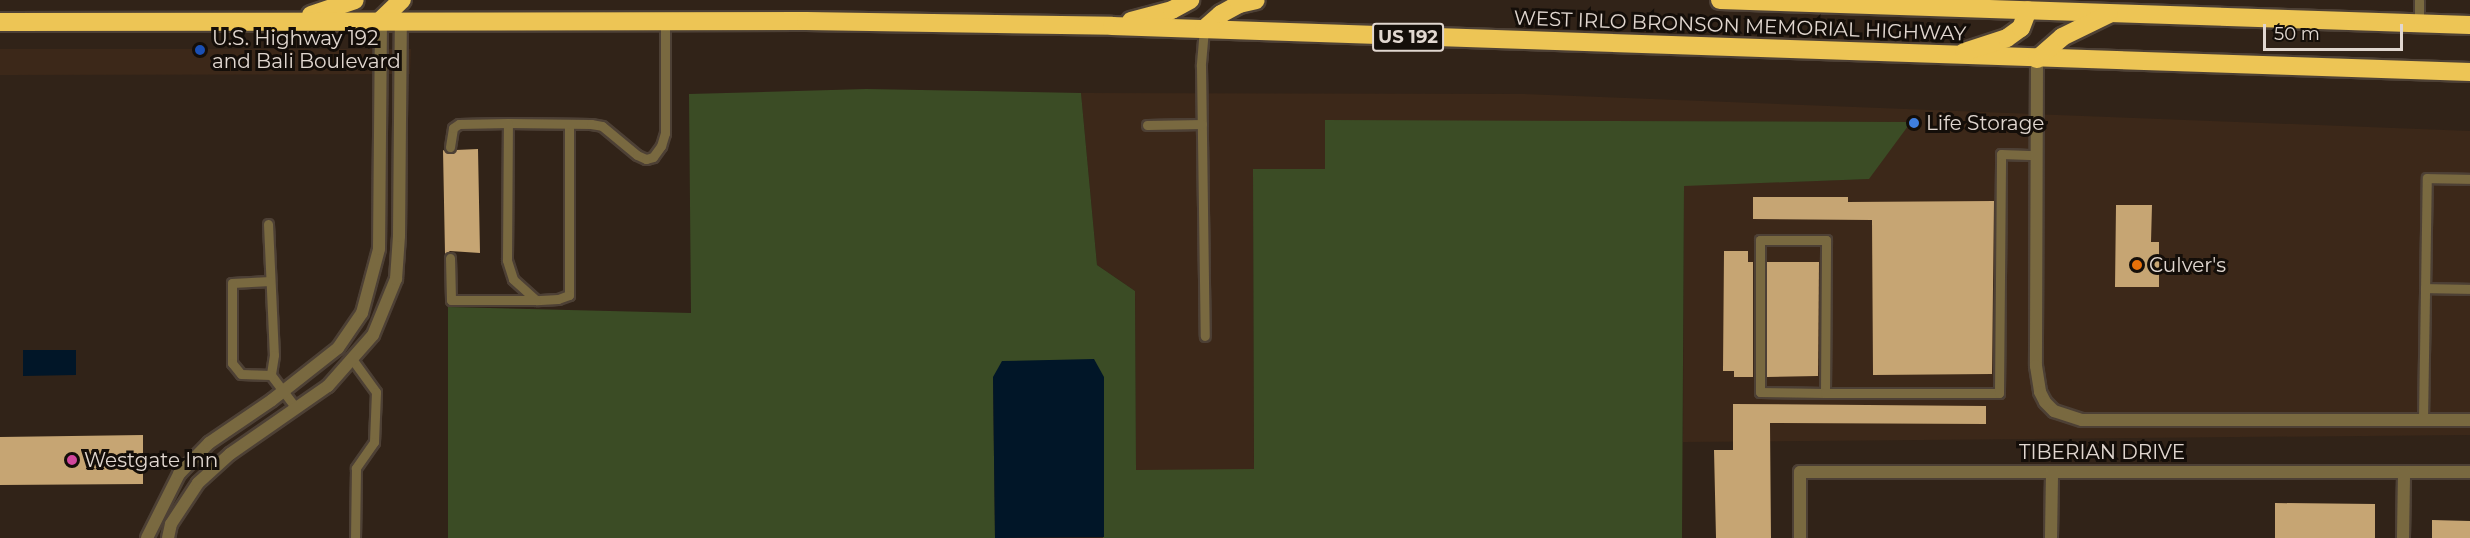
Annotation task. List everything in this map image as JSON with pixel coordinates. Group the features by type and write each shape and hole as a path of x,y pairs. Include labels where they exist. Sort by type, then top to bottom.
{"highway":[{"path":"295,21 355,0"},
{"path":"381,20 402,0"},
{"path":"1112,26 1172,10 1190,0"},
{"path":"1204,29 1221,14 1239,4 1256,0"},
{"name":"WEST IRLO BRONSON MEMORIAL HIGHWAY","path":"1720,0 2470,25"},
{"path":"1950,56 2007,38 2021,28 2028,10"},
{"path":"2037,59 2062,37 2110,13"},
{"name":"WEST IRLO BRONSON MEMORIAL HIGHWAY","path":"0,22 401,20 1112,26 2470,72"}],"street":[{"path":"147,538 148,530 179,474 209,443 284,391 338,348 362,313 379,249 381,20"},
{"path":"168,538 171,525 198,483 230,454 328,386 373,334 396,279 399,236 401,20"},
{"path":"2037,59 2037,373 2045,402 2054,411 2082,420 2470,420"},
{"path":"338,348 352,359"},
{"name":"TIBERIAN DRIVE","path":"1800,538 1800,472 2470,472"},
{"path":"2051,538 2052,472"},
{"path":"2403,538 2404,472"}],"lane":[{"path":"2419,0 2419,24"},
{"path":"450,147 453,128 459,124 569,124 602,126 637,155 646,159 653,157 661,146 665,134 665,21"},
{"path":"1204,29 1202,124 1205,336"},
{"path":"508,123 507,260 513,279 536,300"},
{"path":"450,258 451,300 536,300 558,299 569,295 569,124"},
{"path":"1147,125 1202,124"},
{"path":"1824,393 1826,240 1760,240 1760,392 1824,393 1999,393 2001,154 2036,155"},
{"path":"2423,420 2427,178 2470,179"},
{"path":"268,224 274,355 271,375 296,408"},
{"path":"270,281 232,284 232,363 241,374 271,375"},
{"path":"2425,288 2470,289"},
{"path":"352,359 376,392 374,442 356,468 356,538"}],"shaded area":[{"path":"0,49 411,49 410,74 0,75"},
{"path":"1081,93 1523,94 2470,131 2470,435 1683,442 1684,185 1868,179 1910,122 1325,121 1325,169 1253,170 1254,470 1136,470 1135,291 1097,265"}],"green space":[{"path":"866,89 1081,93 1097,265 1135,291 1136,470 1254,469 1253,169 1325,169 1325,120 1911,122 1869,179 1684,186 1682,538 1103,538 1104,377 993,377 995,538 448,538 448,307 691,313 689,94"}],"water":[{"path":"23,350 76,350 76,375 23,376"},
{"path":"1094,359 1104,377 1104,537 995,538 993,377 1002,361"}],"building":[{"path":"478,149 480,253 450,251 445,254 443,150 450,154 456,150"},
{"path":"1753,197 1848,197 1848,202 1994,201 1992,374 1873,375 1872,220 1753,219"},
{"name":"Culver's","path":"2116,205 2152,205 2151,242 2159,242 2159,287 2115,287"},
{"path":"1724,251 1748,251 1748,262 1753,262 1753,377 1734,377 1734,371 1723,371"},
{"path":"1767,262 1819,262 1818,376 1767,377"},
{"path":"1733,404 1986,406 1986,424 1770,423 1771,538 1716,538 1714,450 1733,450"},
{"name":"Westgate Inn","path":"143,435 143,484 0,485 0,437"},
{"path":"2275,503 2375,504 2375,538 2275,538"},
{"path":"2432,520 2470,521 2470,538 2432,538"}],"place":[{"name":"U.S. Highway 192 and Bali Boulevard","path":"200,50"},
{"name":"Life Storage","path":"1914,123"},
{"name":"Culver's","path":"2137,265"},
{"name":"Westgate Inn","path":"72,460"}]}
